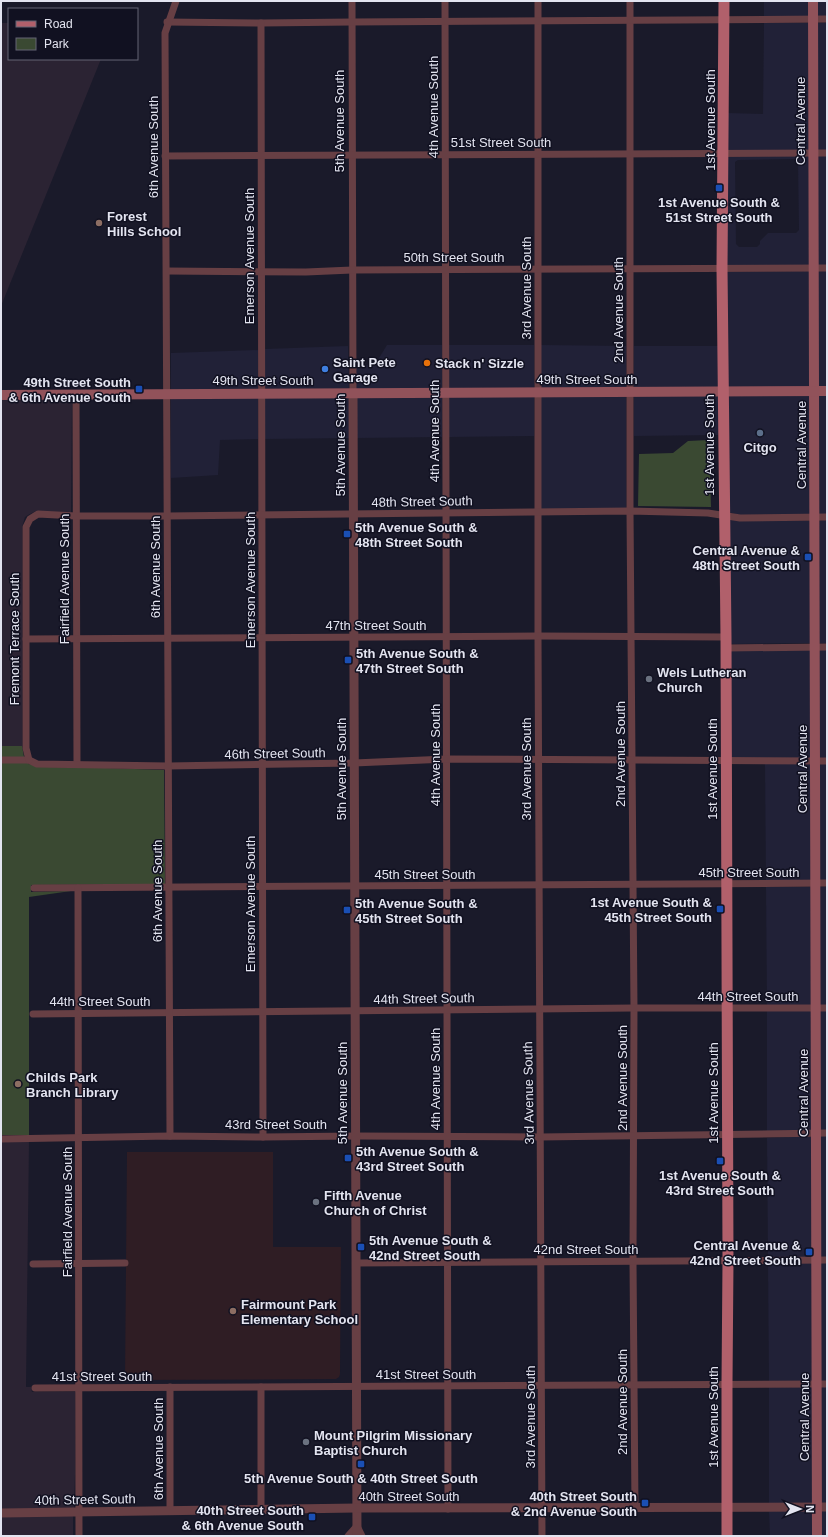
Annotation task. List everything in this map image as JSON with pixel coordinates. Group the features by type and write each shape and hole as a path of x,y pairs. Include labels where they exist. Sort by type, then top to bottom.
{"main road":[{"name":"1st Avenue South","path":"724,1 722,268 727,884 728,1261 726,1384 731,1507 725,1534"},
{"name":"Central Avenue","path":"813,1 816,1260 822,1384 822,1507 817,1536"},
{"name":"49th Street South","path":"1,395 827,390"}],"street":[{"name":"6th Avenue South","path":"170,1136 165,33 176,1"},
{"name":"5th Avenue South","path":"352,1 357,1531"},
{"name":"4th Avenue South","path":"445,1 448,1509"},
{"name":"3rd Avenue South","path":"538,1 538,885 542,1536"},
{"name":"2nd Avenue South","path":"630,1 630,511 634,1008 633,1261 635,1508"},
{"path":"168,22 260,24 445,21 827,19"},
{"name":"Emerson Avenue South","path":"260,24 263,1137"},
{"name":"51st Street South","path":"165,156 827,153"},
{"name":"50th Street South","path":"167,271 306,272 352,270 827,268"},
{"name":"Fairfield Avenue South","path":"76,394 77,764"},
{"name":"48th Street South","path":"30,519 38,514 76,516 167,516 630,511 724,515 740,518 827,517"},
{"name":"Fremont Terrace South","path":"29,760 26,748 26,527 30,519"},
{"name":"47th Street South","path":"26,639 538,636 632,637 827,647"},
{"name":"46th Street South","path":"1,760 29,760 37,764 168,766 354,763 447,759 827,761"},
{"name":"45th Street South","path":"34,888 827,883"},
{"name":"Fairfield Avenue South","path":"78,888 79,1536"},
{"name":"44th Street South","path":"33,1014 539,1008 827,1008"},
{"name":"43rd Street South","path":"1,1139 170,1136 540,1137 827,1133"},
{"name":"42nd Street South","path":"356,1263 827,1260"},
{"path":"33,1264 125,1263"},
{"name":"41st Street South","path":"35,1388 822,1384"},
{"name":"6th Avenue South","path":"170,1387 170,1510"},
{"path":"261,1387 262,1509"},
{"name":"40th Street South","path":"1,1513 357,1508 542,1509 822,1507"},
{"path":"348,1536 357,1531 362,1536"}],"shaded area":[{"path":"764,1 809,1 809,16 764,17"},
{"path":"816,1 827,1 827,16 816,16"},
{"path":"1,23 8,23 8,60 101,60 1,306"},
{"path":"764,23 809,23 810,150 727,150 727,113 763,114"},
{"path":"816,23 827,23 827,150 817,150"},
{"path":"727,156 810,156 810,265 726,265","holes":["795,159 798,162 799,230 796,233 768,233 760,241 760,244 757,247 739,247 736,244 735,162 738,160"]},
{"path":"817,156 827,156 827,265 817,265"},
{"path":"810,271 810,387 727,388 726,272"},
{"path":"817,271 827,271 827,387 817,387"},
{"path":"387,345 442,345 442,389 356,390 356,367 376,363"},
{"path":"449,345 534,345 534,389 449,389"},
{"path":"541,345 626,346 626,388 541,389"},
{"path":"348,346 349,390 265,390 265,349"},
{"path":"634,346 719,346 719,388 634,388"},
{"path":"258,350 258,390 171,391 171,353"},
{"path":"719,394 720,435 634,436 634,395"},
{"path":"727,394 810,394 811,514 740,515 728,512"},
{"path":"817,394 827,394 827,514 818,514"},
{"path":"534,395 534,436 449,437 449,396"},
{"path":"541,395 626,395 626,508 541,509"},
{"path":"258,396 258,439 220,440 218,475 171,478 171,397"},
{"path":"265,396 349,396 350,438 265,439"},
{"path":"356,396 442,396 442,437 357,438"},
{"path":"1,398 72,398 71,513 36,511 25,517 22,527 22,746 1,746"},
{"path":"728,519 740,521 811,521 811,643 729,644"},
{"path":"827,520 827,643 819,643 818,521"},
{"path":"811,650 812,758 730,758 729,651"},
{"path":"819,650 827,650 827,758 819,758"},
{"path":"765,764 812,764 812,880 766,881"},
{"path":"819,764 827,764 827,880 819,880"},
{"path":"766,887 812,887 812,1005 767,1005"},
{"path":"819,887 827,887 827,1005 819,1005"},
{"path":"767,1011 812,1011 812,1130 767,1131"},
{"path":"819,1011 827,1011 827,1130 820,1130"},
{"path":"812,1136 813,1257 768,1257 767,1138"},
{"path":"820,1136 827,1136 827,1257 820,1257"},
{"path":"29,1141 26,1387 31,1387 32,1392 75,1392 74,1509 1,1509 1,1142"},
{"name":"Fairmount Park Elementary School","path":"127,1152 273,1152 273,1247 341,1247 339,1377 336,1379 125,1380"},
{"path":"768,1263 813,1263 813,1381 769,1381"},
{"path":"820,1263 827,1263 827,1381 820,1381"},
{"path":"769,1387 813,1387 813,1504 769,1504"},
{"path":"820,1387 827,1387 827,1504 821,1504"},
{"path":"769,1510 813,1510 814,1536 770,1536"},
{"path":"821,1510 827,1510 827,1536 821,1536"},
{"path":"73,1515 73,1536 1,1536 1,1516"}],"green space":[{"path":"709,440 711,507 638,506 639,454 673,453 688,441"},
{"path":"1,746 22,746 24,757 1,757"},
{"path":"1,763 164,770 165,884 31,885 31,892 71,891 29,897 29,1135 1,1135"}],"place":[{"name":"1st Avenue South & 51st Street South","path":"719,188"},
{"name":"Forest Hills School","path":"99,223"},
{"name":"Stack n' Sizzle","path":"427,363"},
{"name":"Saint Pete Garage","path":"325,369"},
{"name":"49th Street South & 6th Avenue South","path":"139,389"},
{"name":"Citgo","path":"760,433"},
{"name":"5th Avenue South & 48th Street South","path":"347,534"},
{"name":"Central Avenue & 48th Street South","path":"808,557"},
{"name":"5th Avenue South & 47th Street South","path":"348,660"},
{"name":"Wels Lutheran Church","path":"649,679"},
{"name":"1st Avenue South & 45th Street South","path":"720,909"},
{"name":"5th Avenue South & 45th Street South","path":"347,910"},
{"name":"Childs Park Branch Library","path":"18,1084"},
{"name":"5th Avenue South & 43rd Street South","path":"348,1158"},
{"name":"1st Avenue South & 43rd Street South","path":"720,1161"},
{"name":"Fifth Avenue Church of Christ","path":"316,1202"},
{"name":"5th Avenue South & 42nd Street South","path":"361,1247"},
{"name":"Central Avenue & 42nd Street South","path":"809,1252"},
{"name":"Fairmount Park Elementary School","path":"233,1311"},
{"name":"Mount Pilgrim Missionary Baptist Church","path":"306,1442"},
{"name":"5th Avenue South & 40th Street South","path":"361,1464"},
{"name":"40th Street South & 2nd Avenue South","path":"645,1503"},
{"name":"40th Street South & 6th Avenue South","path":"312,1517"}]}
